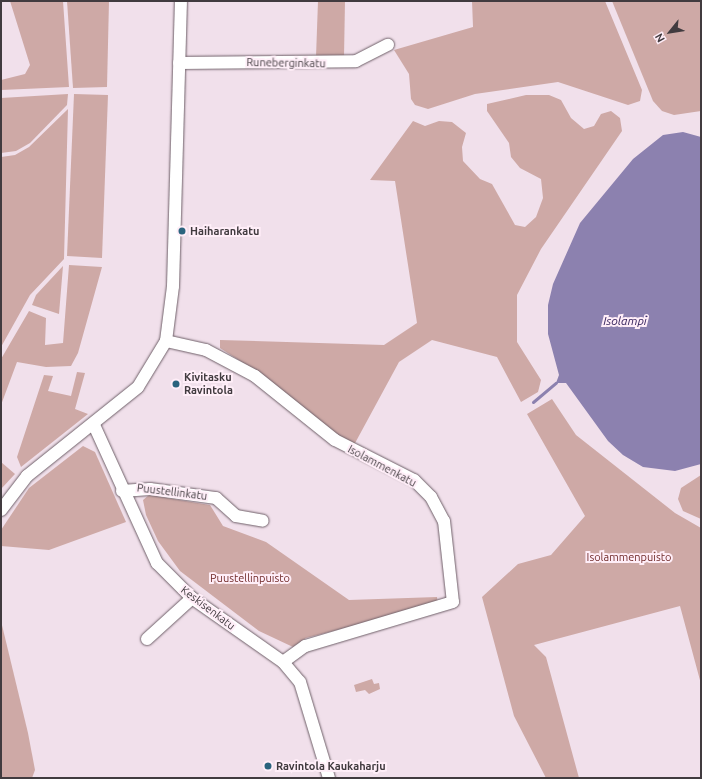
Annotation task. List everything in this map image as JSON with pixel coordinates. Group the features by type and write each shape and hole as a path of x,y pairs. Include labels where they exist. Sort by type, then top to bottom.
{"street":[{"path":"1,510 27,476 94,425 138,387 166,341 173,286 181,1"},
{"name":"Runeberginkatu","path":"179,63 350,62 388,45"},
{"name":"Isolammenkatu","path":"166,341 206,350 255,376 335,440 414,480 431,497 444,521 453,602 439,609 305,646 283,662"},
{"name":"Keskisenkatu","path":"94,425 122,491 157,563 192,598 283,662 306,695 329,778"},
{"name":"Puustellinkatu","path":"122,491 144,488 216,498 236,516 264,521"},
{"path":"146,639 192,598"}],"green space":[{"path":"10,1 63,1 69,87 1,90 1,80 25,74 30,65"},
{"path":"67,1 109,1 107,87 73,88"},
{"path":"318,1 345,1 344,57 316,57"},
{"path":"472,1 605,1 642,90 640,101 628,105 558,82 475,94 428,109 415,105 411,99 409,74 394,50 473,27"},
{"path":"612,1 701,1 701,111 674,115 662,111 653,101"},
{"path":"68,94 67,105 30,143 16,151 1,153 1,98"},
{"path":"74,94 108,95 102,258 67,256"},
{"path":"526,95 549,95 561,100 571,118 584,129 594,126 601,114 611,111 620,118 622,131 541,249 517,295 517,342 541,380 538,392 521,402 497,357 432,340 399,362 354,445 318,422 262,375 220,348 220,340 384,345 417,323 395,181 370,180 413,121 425,126 439,121 452,122 466,133 462,147 463,161 480,179 492,184 515,225 525,227 536,217 543,198 541,179 520,168 511,157 509,143 487,111 487,104"},
{"path":"68,109 64,259 30,295 1,347 1,157 15,155 29,147"},
{"path":"69,265 102,267 78,353 71,366 46,367 17,362 1,405 1,359 29,311 46,318 45,345 63,343"},
{"path":"63,266 59,314 32,305 36,295"},
{"path":"77,372 85,373 75,409 88,414 21,467 17,457 44,375 53,376 48,391 71,396"},
{"name":"Isolammenpuisto","path":"552,399 576,435 675,513 701,528 701,684 680,606 534,645 546,657 579,778 546,778 514,716 482,597 518,564 551,555 585,516 527,414"},
{"path":"83,446 95,452 126,522 49,550 1,546 1,530 29,488"},
{"path":"1,462 15,474 1,489"},
{"path":"701,475 701,519 683,511 678,499 681,488"},
{"name":"Puustellinpuisto","path":"149,495 210,505 223,526 266,542 349,600 437,597 438,604 306,638 293,647 259,631 180,571 158,541 146,515 143,500"},
{"path":"1,621 28,733 35,770 32,778 1,778"},
{"path":"372,679 374,684 379,683 380,689 369,694 365,690 356,692 354,685"}],"water":[{"name":"Isolampi","path":"683,132 701,137 701,464 675,471 643,467 623,455 608,441 566,383 556,383 559,375 548,334 548,305 553,284 580,223 633,159 663,135"}],"waterway":[{"path":"533,402 556,383"}],"place":[{"name":"Haiharankatu","path":"182,231"},
{"name":"Kivitasku Ravintola","path":"176,384"},
{"name":"Ravintola Kaukaharju","path":"268,766"}]}
